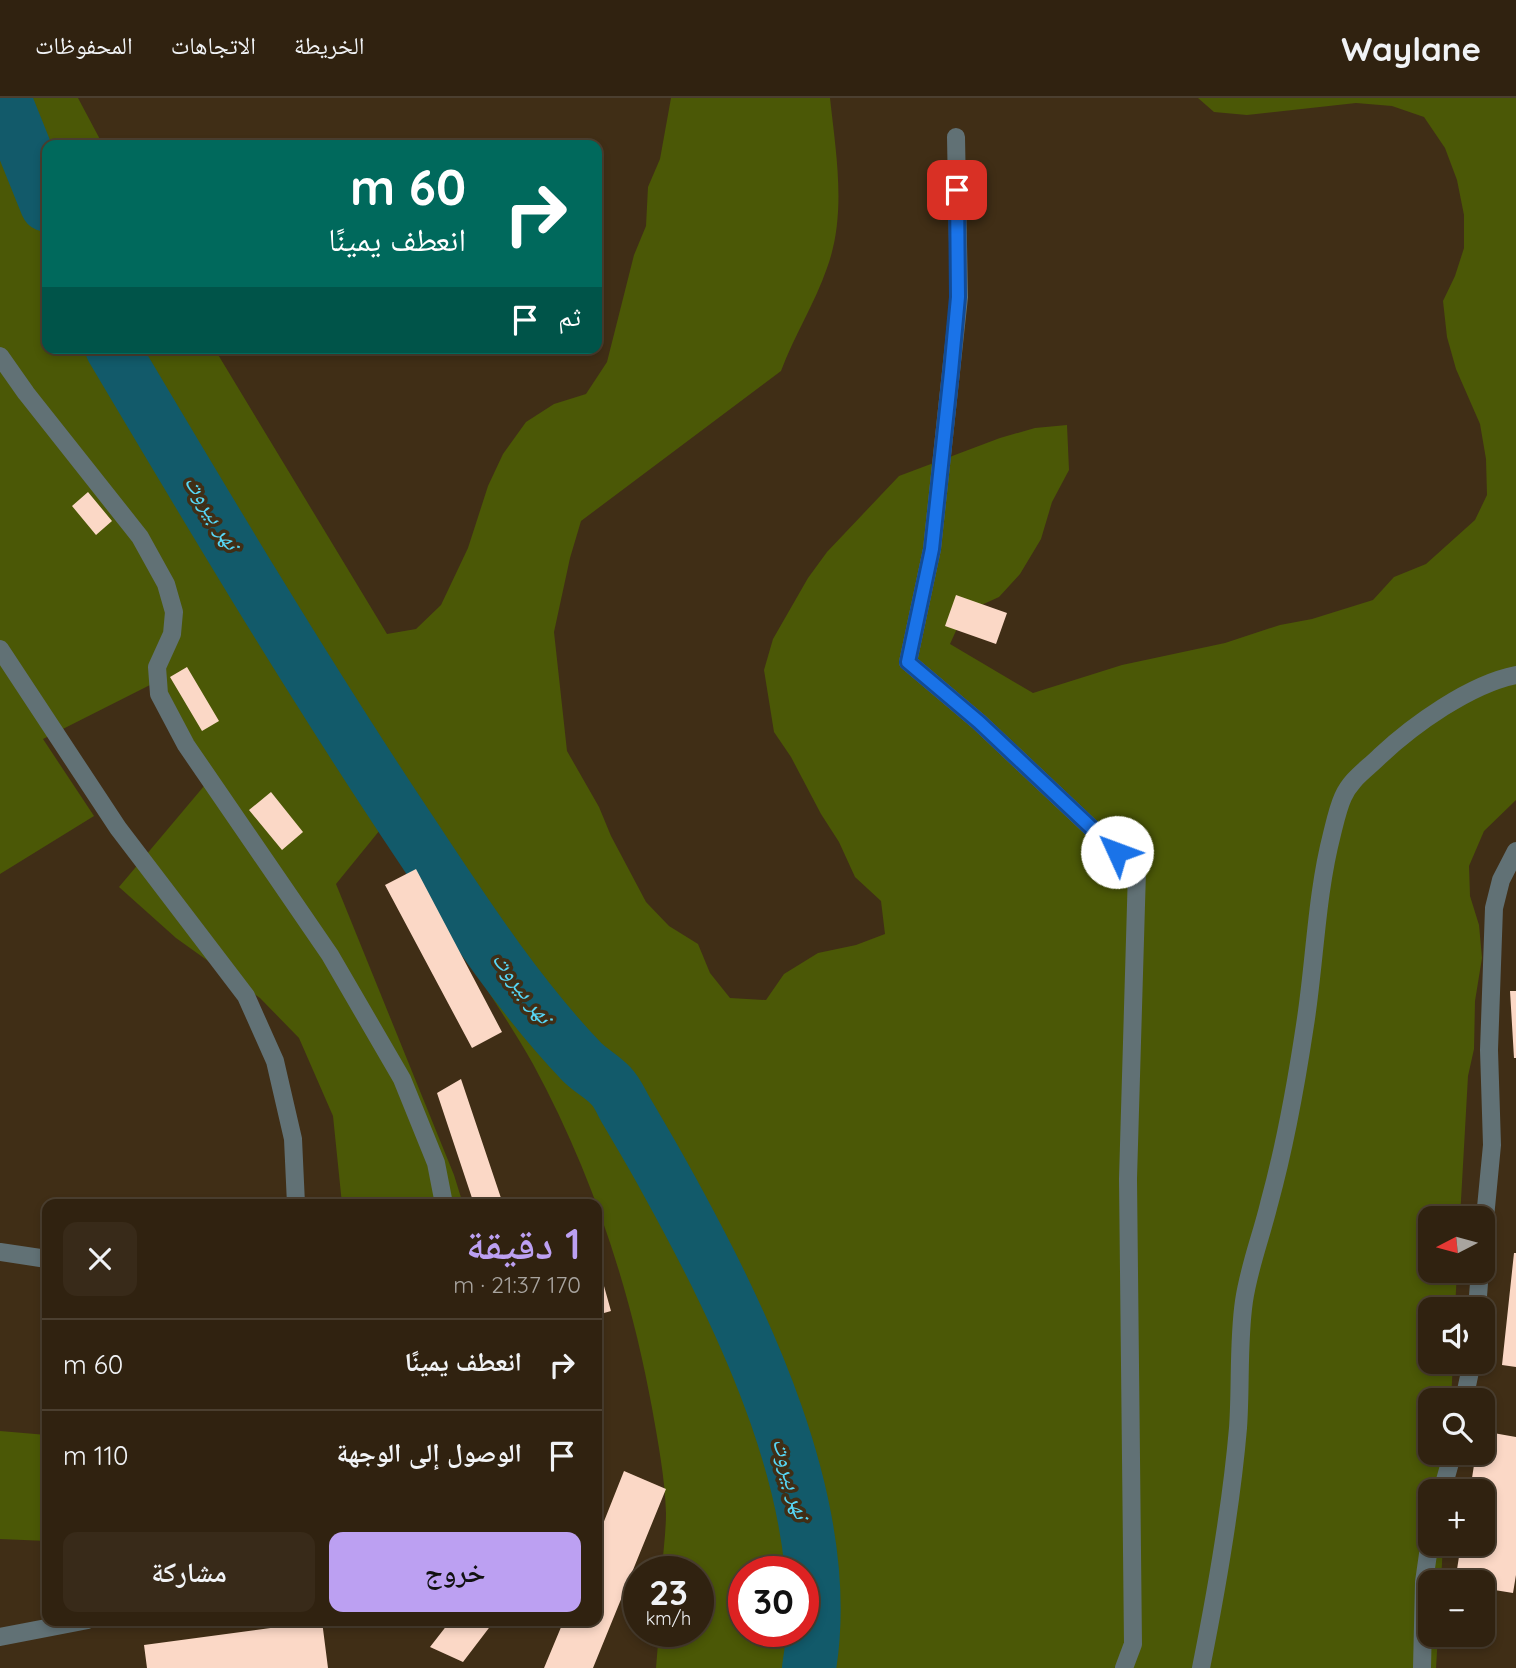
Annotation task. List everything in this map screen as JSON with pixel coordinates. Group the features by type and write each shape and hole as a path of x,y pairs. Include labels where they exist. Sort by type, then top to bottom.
{"street":[{"path":"956,137 958,297 932,549 908,662 979,722 1137,871 1128,1179 1133,1644 1124,1668"},
{"path":"0,356 140,537 166,584 174,612 172,634 158,667 159,694 186,745 330,955 402,1079 436,1163 443,1199"},
{"path":"0,649 118,828 246,996 275,1061 293,1139 296,1199"},
{"path":"1201,1668 1233,1482 1244,1303 1251,1264 1269,1207 1292,1105 1306,1023 1326,856 1342,797 1357,775 1397,738 1463,697 1516,675"},
{"path":"1486,1206 1492,1145 1489,1051 1494,908 1501,880 1516,851"},
{"path":"0,1252 42,1258"},
{"path":"1422,1668 1422,1605 1428,1556"},
{"path":"0,1637 57,1626"}],"green space":[{"path":"0,98 78,98 100,140 42,140 42,354 218,354 387,634 416,629 441,605 468,548 488,486 503,454 526,422 554,404 586,394 607,362 634,255 646,226 648,187 660,159 671,98 830,98 837,162 837,227 822,281 781,371 581,521 554,632 567,751 599,807 611,836 646,902 669,926 698,944 710,973 730,998 766,1000 784,974 818,953 856,945 885,934 881,901 855,877 839,842 774,732 764,670 773,639 808,578 827,552 899,476 1000,438 1035,428 1067,425 1069,470 1052,502 1041,539 1020,574 999,597 964,613 950,644 1033,693 1122,665 1225,643 1373,600 1394,577 1426,564 1475,520 1487,495 1486,459 1480,424 1456,369 1447,337 1443,301 1464,248 1464,215 1457,180 1445,148 1424,117 1392,106 1356,103 1247,115 1214,112 1198,98 1516,98 1516,800 1484,831 1469,866 1470,896 1479,925 1482,958 1475,1001 1474,1049 1468,1076 1461,1206 1418,1206 1418,1283 1456,1283 1456,1297 1418,1297 1418,1374 1452,1374 1452,1388 1418,1388 1418,1465 1447,1465 1447,1479 1418,1479 1418,1556 1442,1556 1442,1570 1418,1570 1418,1647 1437,1647 1436,1668 656,1668 658,1647 714,1647 714,1556 663,1556 666,1513 661,1460 632,1318 602,1220 602,1199 594,1199 573,1146 533,1064 456,938 393,814 336,884 461,1199 341,1199 333,1116 299,1038 260,998 176,938 119,887 215,773 150,685 43,739 94,816 0,874"},
{"path":"0,1431 42,1435 42,1541 0,1539"}],"building":[{"path":"88,492 112,521 96,535 72,506"},
{"path":"956,595 1007,613 996,644 945,626"},
{"path":"187,667 219,721 202,731 170,677"},
{"path":"271,792 303,832 282,850 249,810"},
{"path":"416,869 502,1032 472,1048 385,885"},
{"path":"1510,991 1516,991 1516,1058 1514,1058"},
{"path":"461,1079 501,1199 472,1199 437,1093"},
{"path":"1516,1253 1516,1367 1502,1365"},
{"path":"602,1279 611,1311 602,1314"},
{"path":"1495,1433 1516,1437 1516,1575 1513,1593 1495,1590 1495,1570 1457,1570 1459,1556 1495,1556 1495,1479 1472,1479 1474,1465 1495,1465"},
{"path":"624,1471 666,1489 639,1556 623,1556 623,1594 593,1668 544,1668 562,1626 602,1626 602,1526"},
{"path":"285,1626 323,1626 328,1668 147,1668 144,1645"},
{"path":"446,1626 490,1626 463,1662 430,1647"}],"waterway":[{"name":"نهر بيروت","path":"4,98 42,193"},
{"name":"نهر بيروت","path":"116,354 292,647 405,823 510,977 557,1035 616,1092 694,1232 752,1351 796,1478 809,1543 814,1606 809,1668"}],"route":[{"path":"957,190 958,297 951,372 932,549 908,662 979,722 1117,852"}]}
